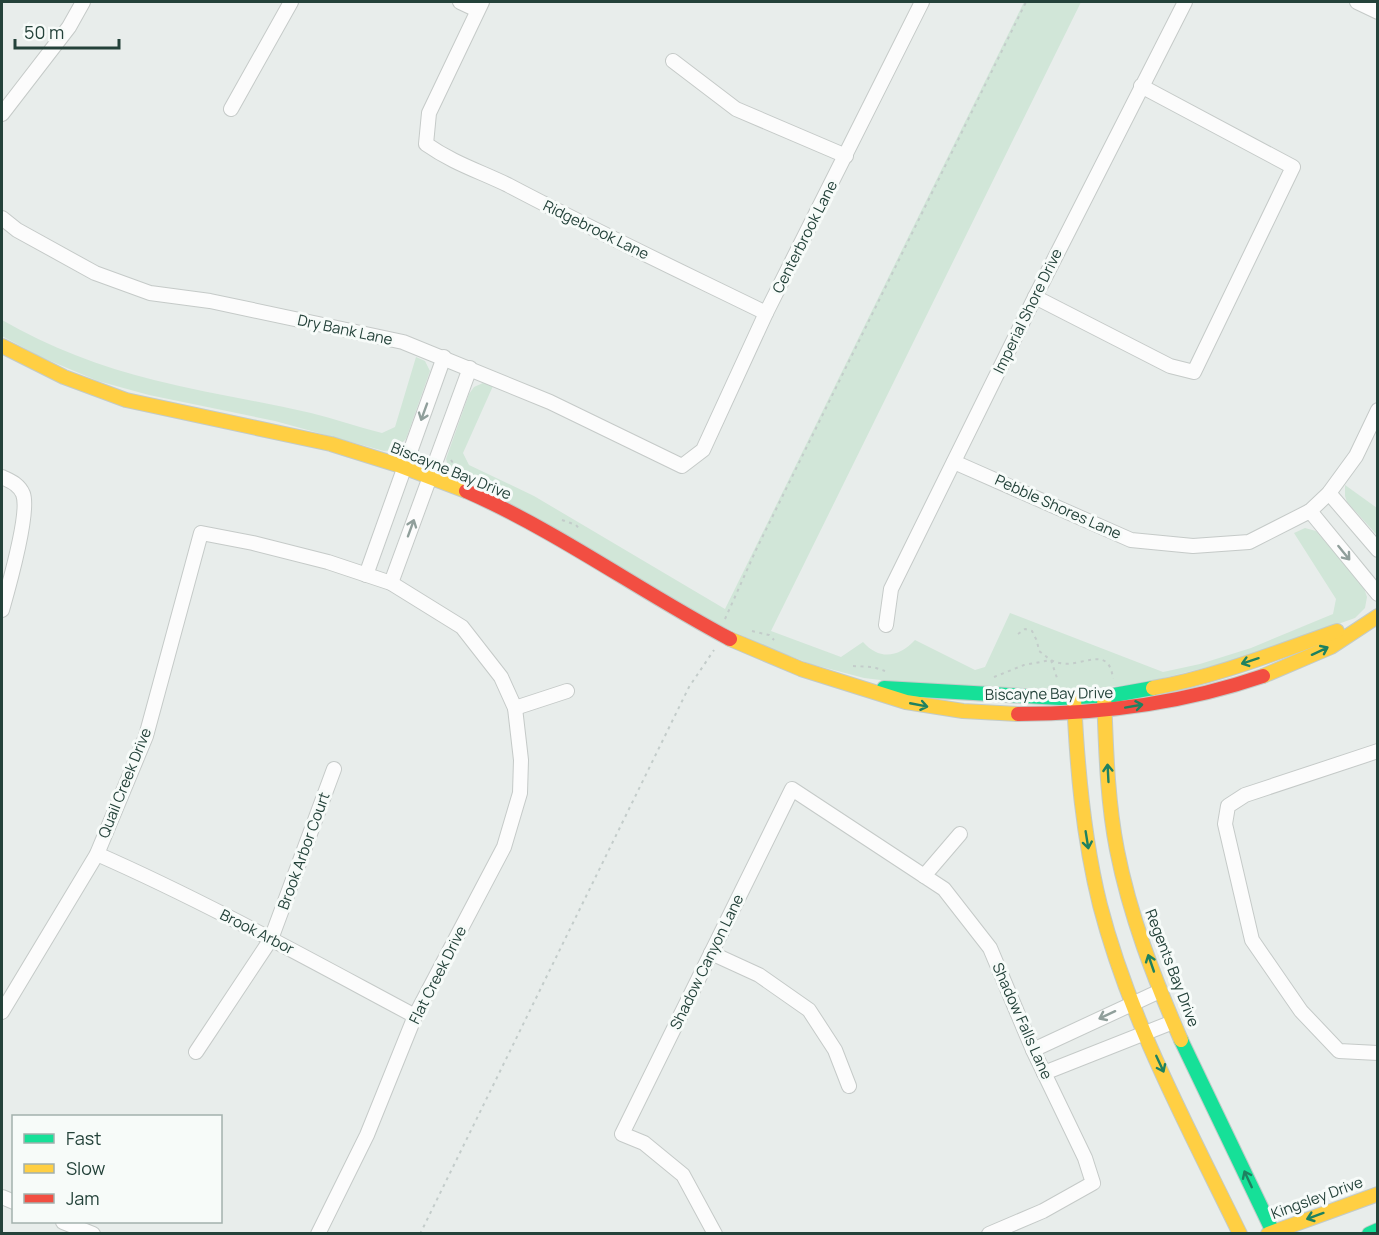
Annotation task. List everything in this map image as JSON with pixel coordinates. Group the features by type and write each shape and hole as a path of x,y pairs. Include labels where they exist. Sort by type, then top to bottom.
{"street":[{"path":"2,114 69,27 83,2"},
{"path":"231,109 291,2"},
{"path":"460,2 479,6"},
{"name":"Centerbrook Lane","path":"682,466 703,450 766,313 922,2"},
{"name":"Imperial Shore Drive","path":"886,625 891,589 1035,297 1185,2"},
{"name":"Ridgebrook Lane","path":"479,6 429,113 426,144 446,158 503,183 577,222 766,313"},
{"path":"672,61 736,109 846,156"},
{"path":"1035,297 1170,366 1194,372 1293,167 1141,86"},
{"name":"Dry Bank Lane","path":"2,218 17,230 95,273 150,293 210,302 404,342 550,402 682,466"},
{"name":"Biscayne Bay Drive","path":"2,346 102,392 165,409 300,436 404,467 466,491 543,529 720,635 780,662 863,688 893,700 926,707 994,714 1075,705 1104,695 1176,684 1371,620"},
{"path":"366,575 444,357"},
{"path":"391,583 470,368"},
{"name":"Pebble Shores Lane","path":"954,462 1131,540 1193,546 1249,542 1310,511 1329,493 1356,456 1377,410"},
{"path":"2,477 17,484 24,496 23,522 2,610"},
{"path":"1329,493 1377,550"},
{"path":"1310,511 1377,594"},
{"name":"Flat Creek Drive","path":"201,533 285,551 391,583 462,627 501,678 515,708 521,760 520,793 504,847 415,1016 367,1135 318,1233"},
{"name":"Quail Creek Drive","path":"2,1012 97,854 146,736 201,533"},
{"name":"Biscayne Bay Drive","path":"1075,705 1105,711 1180,699 1251,680 1342,640 1371,620"},
{"path":"515,708 567,691"},
{"name":"Regents Bay Drive","path":"1104,695 1109,790 1117,850 1134,916 1173,1022 1272,1233"},
{"path":"1075,705 1080,794 1092,870 1108,932 1132,1004 1145,1034 1240,1233"},
{"path":"1377,751 1245,795 1228,806 1225,824 1252,940 1301,1011 1340,1051 1377,1053"},
{"name":"Brook Arbor Court","path":"196,1052 271,939 334,770"},
{"name":"Shadow Falls Lane","path":"792,789 944,889 990,948 1033,1050 1085,1158 1093,1183 1043,1211 989,1233"},
{"name":"Shadow Canyon Lane","path":"715,1233 683,1175 644,1143 622,1134 792,789"},
{"path":"924,876 960,834"},
{"name":"Brook Arbor","path":"97,854 135,870 271,939 415,1016"},
{"path":"711,953 759,975 809,1010 835,1050 849,1086"},
{"path":"1033,1050 1160,991"},
{"path":"1044,1073 1173,1022"},
{"name":"Kingsley Drive","path":"1272,1233 1377,1194"},
{"path":"68,1223 93,1233"},
{"path":"1369,1233 1377,1230"}],"path":[{"path":"435,462 452,460 457,470 463,473"},
{"path":"559,519 576,525 584,535"},
{"path":"717,614 732,623"},
{"path":"747,629 768,635 777,643"},
{"path":"985,681 1024,665 1051,660"},
{"path":"845,665 873,667 892,673"}],"green space":[{"path":"1024,2 1081,2 771,631 841,657 863,642 876,652 889,654 903,650 915,640 975,670 985,667 1010,613 1163,672 1200,664 1251,648 1333,614 1336,599 1294,533 1305,528 1316,531 1363,585 1367,597 1365,608 1355,618 1240,659 1139,684 1087,689 930,686 864,678 811,664 764,646 718,624 456,477 446,459 469,394 474,387 483,383 493,386 463,453 469,465 534,496 725,609"},
{"path":"2,320 57,347 134,375 311,413 382,433 395,427 416,357 425,361 430,371 406,439 394,450 384,451 275,421 149,395 98,381 41,357 2,336"},
{"path":"1345,485 1377,508 1377,535 1347,502"}],"traffic: fast":[{"path":"884,688 1060,698 1114,695 1153,688"},
{"path":"1181,1040 1274,1234"},
{"path":"1369,1234 1378,1230"}],"traffic: slow":[{"path":"2,346 64,377 126,400 331,444 398,465 466,491"},
{"path":"1263,676 1331,647 1378,616"},
{"path":"1153,688 1223,671 1337,631"},
{"path":"730,639 801,669 906,702 963,711 1018,714"},
{"path":"1104,695 1109,792 1122,875 1144,946 1181,1040"},
{"path":"1074,698 1085,828 1094,879 1112,948 1162,1073 1240,1234"},
{"path":"1268,1234 1378,1194"}],"traffic: jam":[{"path":"466,491 567,543 730,639"},
{"path":"1018,714 1080,712 1142,705 1203,693 1263,676"}]}
